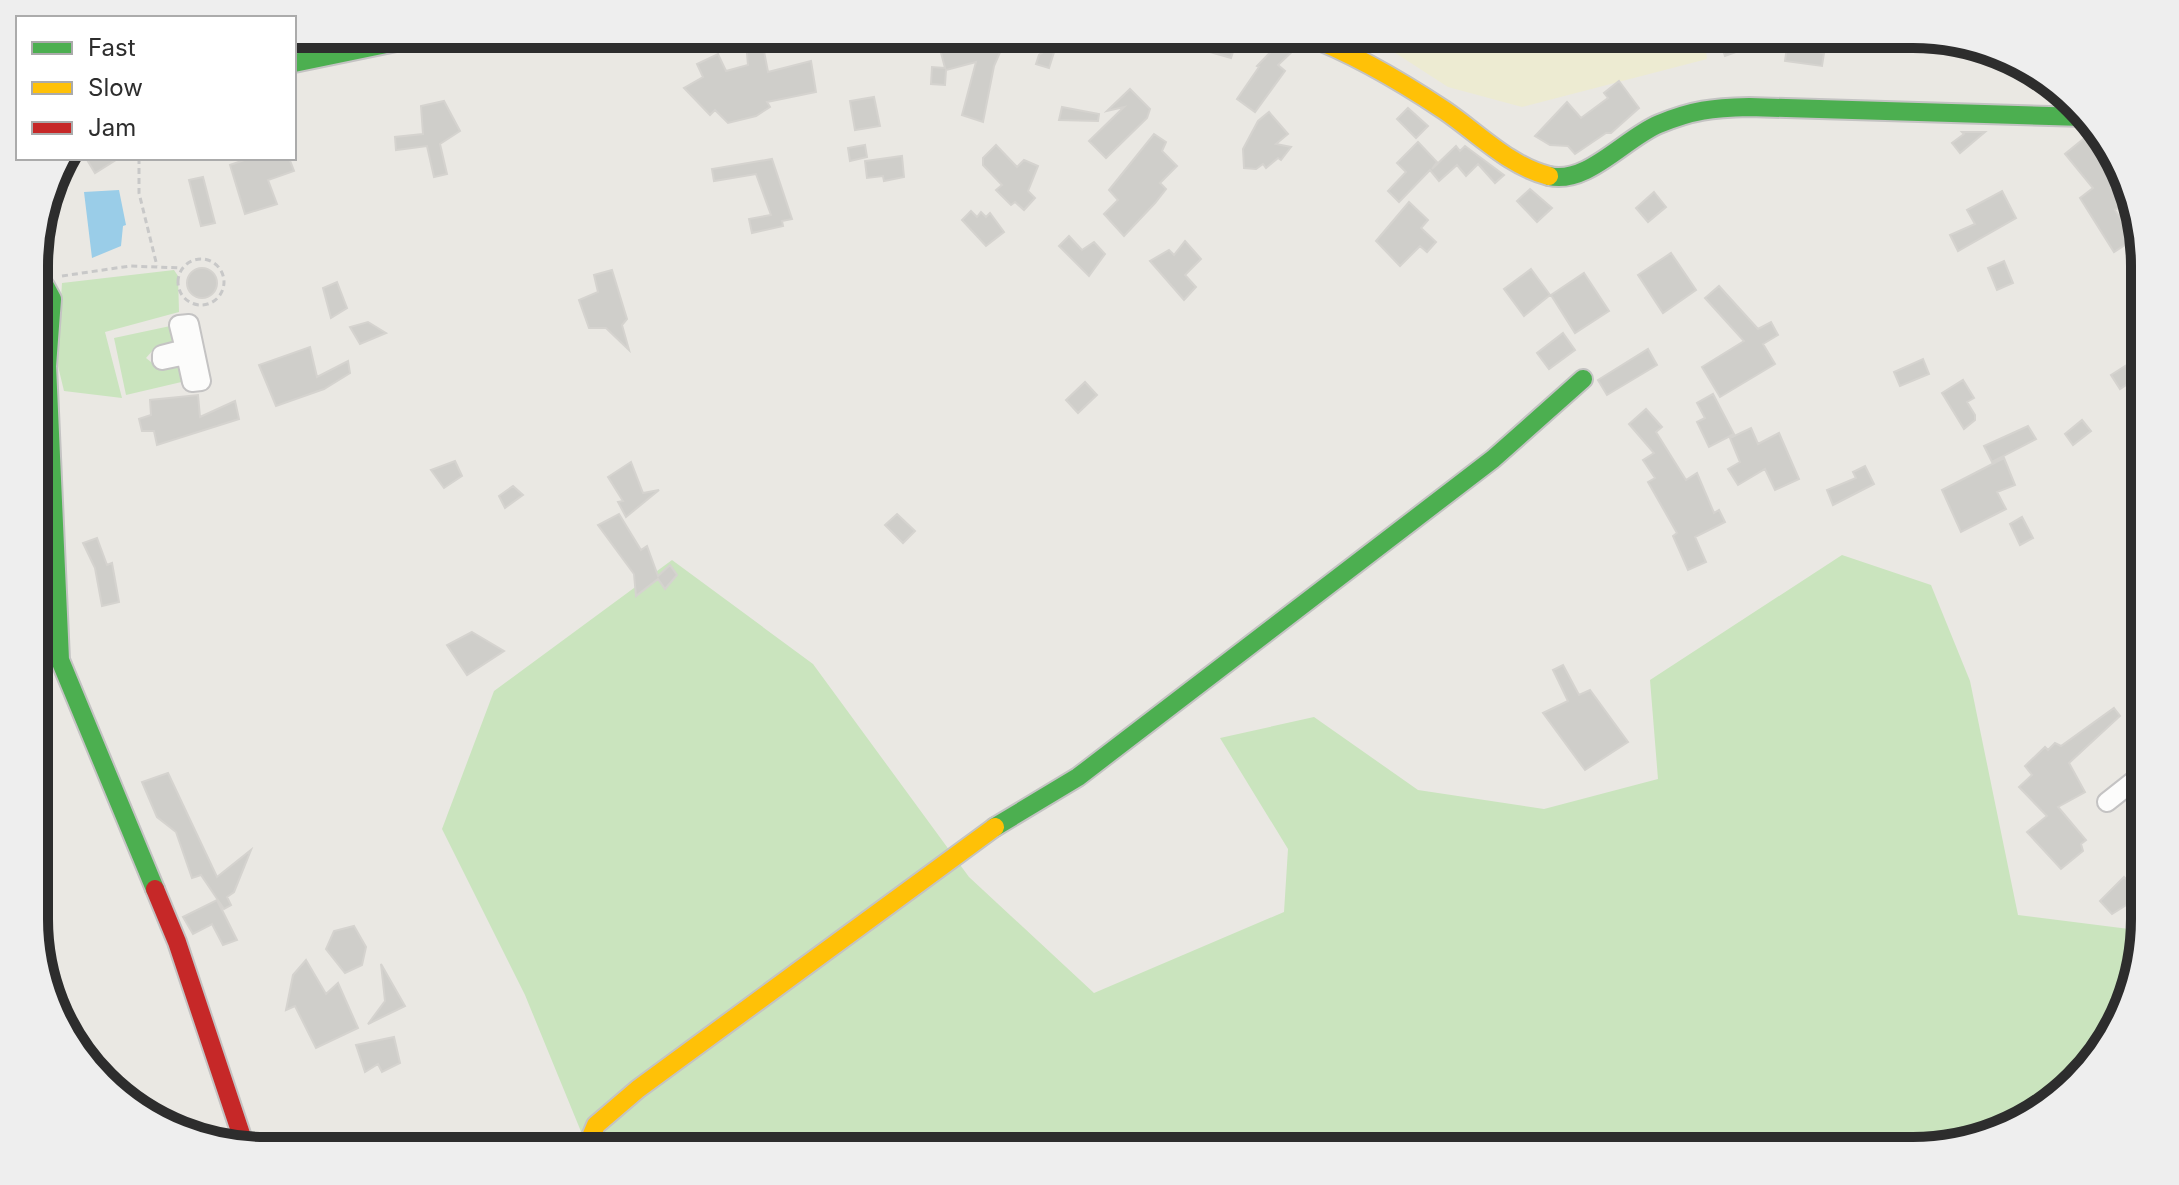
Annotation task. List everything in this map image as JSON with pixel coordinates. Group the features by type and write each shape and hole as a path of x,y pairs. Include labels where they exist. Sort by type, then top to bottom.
{"street":[{"path":"296,63 367,48"},
{"path":"1339,48 1444,110 1528,171 1557,178 1579,173 1654,126 1699,109 1749,107 2032,117 2069,115"},
{"path":"48,294 52,299 48,353"},
{"path":"591,1137 596,1125 638,1089 968,844 1078,777 1493,459 1583,379"},
{"path":"48,389 60,660 177,942 241,1135"},
{"path":"2107,802 2131,783"}],"path":[{"path":"139,160 139,193 157,266"},
{"path":"48,284 69,272 157,266 183,269 203,259 217,265 224,279 221,294 210,304 188,302 178,283 183,269"}],"green space":[{"path":"174,270 178,276 179,312 105,332 122,398 64,391 57,362 62,283"},
{"path":"175,325 181,349 153,350 146,358 156,366 183,359 190,380 126,395 114,338"},
{"path":"1842,555 1931,585 1970,681 2018,915 2130,929 2124,976 2109,1016 2077,1063 2057,1083 2010,1115 1956,1133 1927,1137 583,1137 525,995 442,829 494,691 672,560 813,664 969,877 1094,993 1284,912 1288,849 1220,738 1314,717 1418,790 1544,809 1658,779 1650,680"}],"sand":[{"path":"1388,48 1706,48 1707,59 1522,107 1448,87"}],"water":[{"path":"119,190 126,225 123,226 121,246 92,258 84,192"}],"building":[{"path":"747,48 763,48 768,72 811,61 816,92 767,102 770,107 756,116 728,123 715,110 710,115 684,88 703,77 697,64 718,54 726,71 748,65"},
{"path":"1002,48 994,66 983,122 962,115 976,62 946,70 945,85 931,84 932,67 945,68 940,49"},
{"path":"1055,48 1049,68 1036,64 1039,55"},
{"path":"1196,48 1234,48 1231,58"},
{"path":"1274,48 1295,49 1278,65 1285,71 1255,112 1237,99 1257,66"},
{"path":"1722,48 1747,48 1725,56"},
{"path":"1787,48 1824,53 1822,66 1785,61"},
{"path":"1619,81 1639,108 1611,133 1606,133 1575,154 1568,146 1550,145 1535,136 1567,102 1581,118 1608,98 1604,93"},
{"path":"1130,89 1150,109 1147,118 1106,158 1089,141 1124,107 1107,111"},
{"path":"874,97 880,126 855,130 850,101"},
{"path":"444,101 460,131 440,144 447,174 434,177 427,146 396,150 395,137 423,134 421,106"},
{"path":"1062,107 1099,114 1098,121 1059,120"},
{"path":"1408,108 1428,126 1416,138 1397,119"},
{"path":"1269,112 1288,134 1276,144 1291,147 1281,160 1278,158 1266,168 1263,164 1256,169 1244,168 1243,149 1258,121"},
{"path":"1962,132 1985,132 1960,153 1952,143 1964,134"},
{"path":"1154,134 1166,142 1162,151 1177,166 1160,183 1166,189 1124,236 1104,214 1118,200 1109,190"},
{"path":"2088,136 2102,157 2123,205 2115,210 2129,237 2129,242 2114,252 2080,198 2093,188 2065,154"},
{"path":"1418,142 1437,162 1432,169 1456,146 1460,151 1465,146 1504,175 1495,183 1478,164 1466,176 1457,165 1439,181 1430,170 1399,202 1388,191 1406,172 1397,163"},
{"path":"865,145 867,157 850,161 848,148"},
{"path":"996,145 1017,167 1024,160 1038,166 1028,191 1035,198 1024,210 1015,202 1011,205 996,190 1002,185 983,165 983,158"},
{"path":"902,156 904,177 884,181 883,176 867,178 865,161"},
{"path":"772,159 792,219 782,221 783,226 752,233 749,219 771,215 756,174 714,181 712,169"},
{"path":"87,160 116,160 95,173"},
{"path":"244,160 290,160 294,171 268,180 277,204 245,214 230,165"},
{"path":"203,177 215,223 201,226 189,180"},
{"path":"1530,189 1552,208 1537,222 1517,201"},
{"path":"2002,191 2016,218 1958,251 1950,235 1975,224 1967,210"},
{"path":"1654,192 1666,207 1648,222 1636,208"},
{"path":"1409,202 1428,220 1421,228 1436,242 1427,252 1420,246 1400,266 1376,241"},
{"path":"971,211 977,217 981,212 986,217 990,213 1004,232 986,246 962,220"},
{"path":"1069,236 1082,250 1094,242 1105,254 1089,276 1059,246"},
{"path":"1185,241 1201,259 1185,275 1196,287 1184,300 1150,261 1169,250 1174,255"},
{"path":"1671,253 1696,290 1663,313 1638,275"},
{"path":"2004,261 2013,283 1997,290 1988,268"},
{"path":"202,268 213,272 217,283 213,294 202,298 191,294 187,283 191,272"},
{"path":"1531,269 1550,295 1524,316 1504,289"},
{"path":"612,270 627,319 622,325 629,350 606,328 589,328 579,300 598,292 594,275"},
{"path":"1584,273 1609,311 1575,333 1551,295"},
{"path":"337,282 347,308 331,318 323,288"},
{"path":"1719,286 1758,329 1771,322 1778,335 1763,344 1775,364 1720,397 1702,367 1744,341 1705,298"},
{"path":"368,322 386,333 360,344 350,327"},
{"path":"1563,333 1575,350 1549,369 1537,353"},
{"path":"310,347 317,377 348,361 350,373 324,389 276,406 259,365"},
{"path":"1648,349 1657,365 1607,395 1598,380"},
{"path":"1923,359 1929,374 1900,386 1894,372"},
{"path":"2131,362 2131,382 2120,389 2111,375"},
{"path":"1963,380 1974,398 1967,402 1975,415 1975,420 1964,429 1942,393"},
{"path":"1085,382 1097,395 1078,413 1066,400"},
{"path":"1713,394 1734,434 1709,447 1697,422 1705,418 1697,403"},
{"path":"198,395 200,417 235,401 239,419 157,445 154,431 142,431 139,419 151,415 150,400"},
{"path":"1646,409 1662,427 1656,432 1686,480 1697,473 1714,513 1719,510 1725,522 1695,537 1706,562 1688,570 1673,536 1677,533 1648,482 1655,478 1643,460 1654,453 1629,424"},
{"path":"2082,420 2091,431 2073,445 2065,434"},
{"path":"2028,426 2036,439 1992,462 1984,446"},
{"path":"1751,428 1758,444 1779,433 1799,479 1775,490 1765,469 1738,485 1728,469 1740,462 1730,438"},
{"path":"2004,458 2015,485 1997,492 2006,509 1961,532 1942,490"},
{"path":"455,461 462,476 444,488 431,470"},
{"path":"631,462 643,493 659,490 626,517 618,502 623,501 608,477"},
{"path":"1865,466 1874,484 1833,505 1827,490 1856,478 1853,472"},
{"path":"513,486 523,495 505,508 499,496"},
{"path":"619,514 641,550 647,546 658,576 670,565 677,575 665,589 658,579 636,596 634,574 598,525"},
{"path":"897,514 915,531 903,543 885,525"},
{"path":"2022,517 2033,538 2020,545 2010,524"},
{"path":"97,538 107,565 112,563 119,602 102,606 95,568 83,543"},
{"path":"472,632 504,651 467,675 447,645"},
{"path":"1563,665 1579,695 1590,690 1628,742 1585,770 1543,713 1568,701 1553,670"},
{"path":"2114,708 2120,716 2069,763 2085,792 2058,807 2086,840 2081,844 2083,851 2061,869 2027,832 2047,816 2019,787 2032,775 2025,766 2045,747 2048,750 2055,743 2061,746"},
{"path":"168,773 217,877 251,850 234,892 227,897 231,905 224,909 201,875 192,878 176,832 157,817 142,782"},
{"path":"2124,877 2131,884 2131,902 2112,914 2100,901"},
{"path":"217,900 237,940 223,945 212,924 193,934 183,917"},
{"path":"354,926 366,947 362,965 345,973 326,949 334,931"},
{"path":"306,960 326,994 338,983 358,1028 316,1048 295,1006 286,1010 293,975"},
{"path":"381,964 405,1006 368,1024 385,1001"},
{"path":"394,1037 400,1063 382,1072 378,1064 365,1072 356,1045"}],"traffic: fast":[{"path":"296,63 367,48"},
{"path":"1549,176 1577,174 1659,124 1713,109 1749,107 2071,117"},
{"path":"48,292 52,299 48,353"},
{"path":"995,827 1078,777 1493,459 1583,379"},
{"path":"48,389 60,660 155,889"}],"traffic: slow":[{"path":"1334,48 1393,78 1444,110 1520,165 1549,176"},
{"path":"591,1137 596,1125 638,1089 995,827"}],"traffic: jam":[{"path":"155,889 177,942 241,1135"}]}
